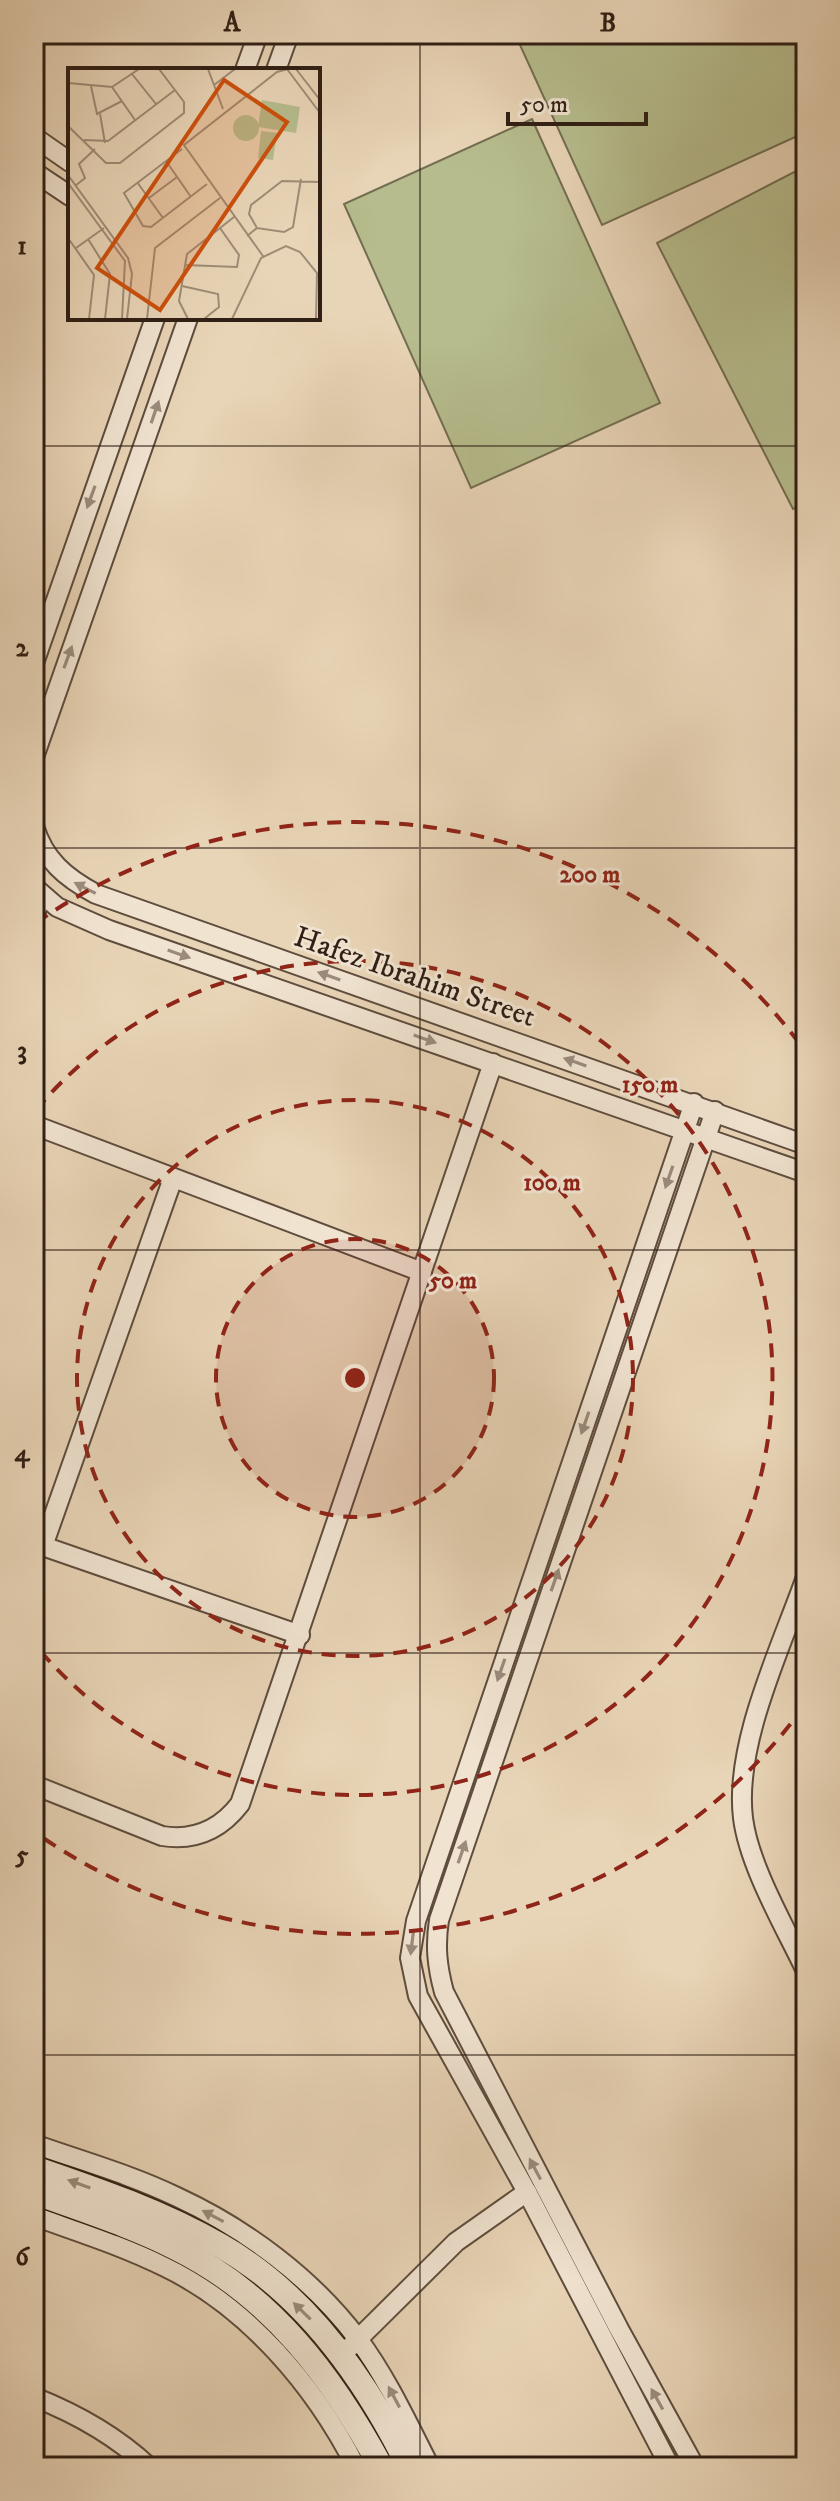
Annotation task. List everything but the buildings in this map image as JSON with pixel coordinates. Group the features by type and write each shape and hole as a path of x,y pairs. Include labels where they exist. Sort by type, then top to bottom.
{"street":[{"path":"246,68 255,41 278,64 289,34"},
{"path":"34,137 68,161"},
{"path":"34,172 68,195"},
{"path":"34,663 154,320"},
{"path":"34,757 187,320"},
{"path":"51,609 82,618"},
{"name":"Hafez Ibrahim Street","path":"34,826 50,861 71,881 96,894 806,1145"},
{"path":"34,916 38,891"},
{"name":"Hafez Ibrahim Street","path":"38,891 57,907 80,919 806,1173"},
{"path":"265,984 276,958"},
{"path":"34,1785 162,1836 187,1838 212,1830 232,1815 246,1793 493,1063"},
{"path":"670,2467 527,2192 418,1996 413,1977 411,1939 694,1103"},
{"path":"695,2467 619,2329 444,1992 437,1968 436,1944 445,1903 715,1111"},
{"path":"34,1125 422,1272"},
{"path":"173,1178 38,1544 300,1635"},
{"path":"806,1577 750,1733 741,1776 743,1820 755,1863 806,1971"},
{"path":"424,1895 445,1903"},
{"path":"788,1933 806,1924"},
{"path":"494,2134 512,2124"},
{"path":"34,2144 120,2186 154,2211 224,2247 350,2347 390,2388 430,2467"},
{"path":"34,2168 120,2186"},
{"path":"34,2192 178,2248 243,2291 272,2316 323,2373 346,2404 381,2467"},
{"path":"350,2347 456,2242 527,2192"},
{"path":"34,2216 167,2267 223,2303 254,2330 304,2386 327,2416 356,2467"},
{"path":"350,2347 409,2467"},
{"path":"34,2397 68,2410 102,2429 149,2467"}],"green space":[{"path":"515,34 806,34 806,132 602,225"},
{"path":"532,119 660,403 471,488 344,204"},
{"path":"806,166 806,503 793,509 657,243"}]}
